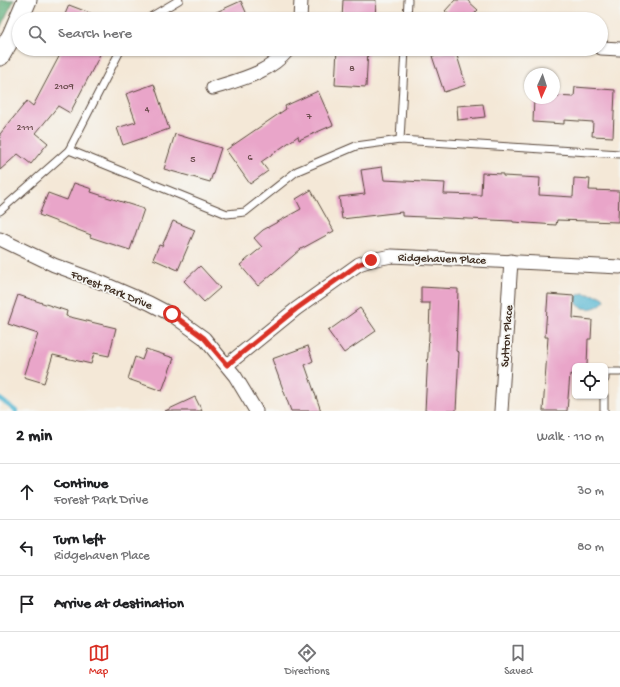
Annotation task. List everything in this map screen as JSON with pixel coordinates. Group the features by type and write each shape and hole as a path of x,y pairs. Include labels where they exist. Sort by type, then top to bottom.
{"street":[{"path":"21,12 26,0"},
{"path":"300,12 301,0"},
{"path":"0,56 12,34"},
{"path":"608,48 620,49"},
{"path":"213,88 251,77 270,67 283,56"},
{"name":"Forest Park Drive","path":"0,239 54,266 100,282 172,314 204,338 236,376 256,411"},
{"name":"Ridgehaven Place","path":"227,365 296,309 359,264 371,260 392,256 620,267"},
{"name":"Sutton Place","path":"501,411 511,261"}],"lane":[{"path":"159,12 179,0"},
{"path":"407,12 408,0"},
{"path":"0,211 69,150 117,56"},
{"path":"400,140 405,56"},
{"path":"69,150 227,214 244,212 297,171 356,146 400,140 620,154"},
{"path":"608,372 620,372"},
{"path":"604,399 604,411"}],"green space":[{"path":"0,0 14,0 0,28"}],"water":[{"path":"584,293 601,296 605,300 599,306 588,309 584,308 577,304 576,297 579,294"}],"building":[{"path":"343,0 376,0 375,12 342,12"},
{"path":"455,0 467,0 478,10 476,12 445,11"},
{"path":"241,1 246,12 217,12"},
{"path":"69,5 87,12 66,12"},
{"path":"59,56 99,56 70,113 58,106 36,133 48,143 31,164 18,154 0,170 0,134 27,101 33,106"},
{"path":"337,56 368,56 366,87 335,85"},
{"path":"432,56 457,56 466,85 444,92"},
{"path":"154,84 169,129 123,145 117,128 136,122 126,94"},
{"path":"575,87 615,90 613,137 592,136 593,122 564,120 564,124 533,122 534,104 560,104 560,96 574,97"},
{"path":"318,91 333,125 299,140 298,136 261,162 268,171 250,184 226,150 286,109 285,106"},
{"path":"483,104 485,117 458,120 457,106"},
{"path":"175,134 221,148 210,182 164,169"},
{"path":"382,167 384,180 445,183 444,194 481,195 482,173 540,178 539,195 573,197 574,178 590,179 589,190 619,191 618,222 557,220 556,225 513,221 402,216 402,212 342,219 339,197 365,194 361,170"},
{"path":"74,183 92,189 91,192 144,209 130,250 90,237 91,235 39,215 48,193 67,200"},
{"path":"311,190 334,231 301,249 258,286 240,265 262,247 254,238 263,230 301,209 296,199"},
{"path":"173,221 195,230 178,270 153,259 159,245 162,246"},
{"path":"200,266 220,288 204,302 184,281"},
{"path":"421,287 458,289 456,351 459,352 456,411 425,411 430,303 421,303"},
{"path":"548,294 574,296 573,318 592,320 591,339 588,339 587,363 572,363 567,411 543,411 548,337 545,337"},
{"path":"18,295 67,311 66,316 116,328 109,356 94,353 91,364 53,355 44,383 24,377 38,334 8,324"},
{"path":"360,308 376,331 344,353 328,331"},
{"path":"308,346 313,361 305,365 321,411 291,411 272,359"},
{"path":"146,349 174,358 162,391 128,379 135,357 142,360"},
{"path":"195,397 202,411 165,411"}],"waterway":[{"path":"0,399 16,411"}],"route":[{"path":"172,314 204,338 227,365 296,309 359,264 371,260"}]}
